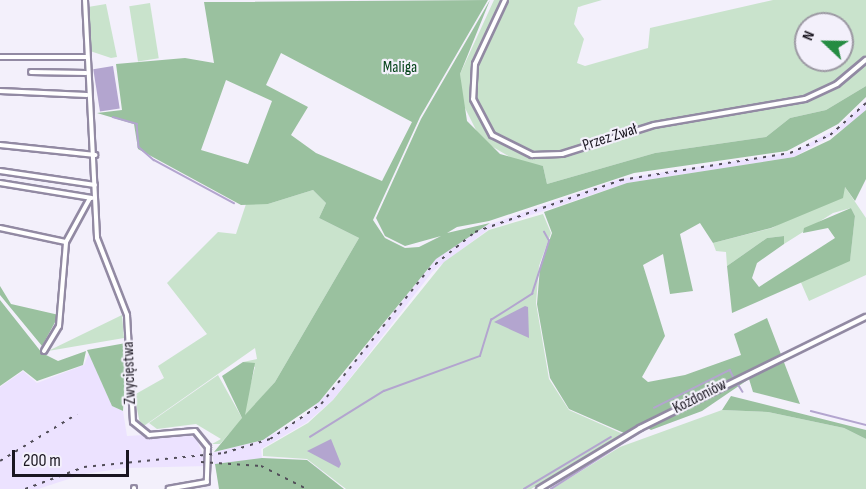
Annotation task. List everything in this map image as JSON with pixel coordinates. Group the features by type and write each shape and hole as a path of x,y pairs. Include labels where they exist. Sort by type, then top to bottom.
{"street":[{"name":"Zwycięstwa","path":"85,0 87,95 95,155 93,198 100,253 128,321 134,424 149,435 194,430 208,447 207,482 169,489"},
{"name":"Przez Zwał","path":"505,0 476,64 473,99 492,135 532,155 565,153 654,125 805,99 837,84 866,60"},
{"path":"0,57 87,57"},
{"path":"31,72 86,73"},
{"path":"0,91 87,95"},
{"path":"0,145 95,155"},
{"path":"0,171 95,184"},
{"path":"0,183 93,198 66,242 59,326 44,351"},
{"path":"0,228 66,242"},
{"name":"Kożdoniów","path":"539,489 640,428 866,317"}],"shaded area":[{"path":"113,66 120,108 100,112 93,69"},
{"path":"866,101 866,110 850,125 794,157 627,183 489,229 433,271 333,400 306,423 261,449 262,458 306,461 324,471 214,464 212,453 263,440 304,416 334,387 436,259 479,228 619,179 793,152 836,129"},
{"path":"525,306 528,307 529,338 494,322"},
{"path":"89,353 112,406 123,411 127,436 179,433 196,438 208,466 125,468 84,474 38,489 0,489 0,387 23,371 37,383 84,365"},
{"path":"331,439 341,464 339,468 307,451"}],"green space":[{"name":"Maliga","path":"488,0 420,117 373,220 385,238 405,248 419,247 441,236 405,246 385,236 376,218 421,119 490,0 460,74 467,121 500,154 543,166 547,184 655,153 766,137 790,118 826,110 866,86 866,97 838,124 787,151 634,173 489,221 457,227 447,233 490,223 436,259 319,402 263,440 214,452 242,418 222,376 243,362 255,363 245,415 275,382 359,238 319,218 326,203 313,190 268,204 241,205 138,149 134,124 97,113 122,110 116,64 185,58 214,63 204,2","holes":["281,53 412,122 382,181 316,153 291,135 308,107 266,85","226,80 272,101 248,164 201,150"]},
{"path":"494,0 602,0 578,7 574,24 584,39 577,63 585,66 648,48 650,28 773,0 866,0 866,86 826,110 790,118 766,137 655,153 547,184 543,166 520,163 481,140 461,100 460,74"},
{"path":"150,3 159,58 138,62 129,6"},
{"path":"106,4 117,57 111,58 90,51 88,7"},
{"path":"866,110 866,179 855,201 845,187 843,198 771,228 713,243 700,223 680,234 693,291 670,294 663,254 643,265 665,336 642,377 648,382 685,375 741,355 734,334 767,318 800,404 753,392 749,379 702,411 651,430 641,424 624,433 569,409 550,378 537,304 540,267 552,233 544,212 627,183 794,157 830,140"},
{"path":"845,187 866,218 866,275 809,301 799,278 850,260 855,216 851,208 833,213 784,244 784,236 767,238 727,266 726,252 716,251 713,243 772,228"},
{"path":"313,190 326,203 319,218 359,238 275,382 220,444 212,444 221,439 196,424 157,429 149,423 218,375 242,418 255,367 243,362 257,359 255,348 141,428 134,395 164,378 158,366 207,334 167,283 218,232 236,234 247,201 268,204"},
{"path":"851,208 855,216 850,261 732,313 727,266 767,238 784,236 784,244 757,263 752,278 759,287 835,238 828,228 803,233 804,228"},
{"path":"543,214 551,233 539,266 536,303 549,379 569,410 623,434 531,489 346,489 307,459 263,456 263,449 308,423 333,400 444,262 489,230"},
{"path":"0,286 11,304 59,315 42,346 0,295"},
{"path":"0,300 42,353 58,361 86,351 83,365 37,381 23,370 0,386"},
{"path":"122,315 124,338 48,351"},
{"path":"126,343 123,411 112,406 87,350"},
{"path":"731,396 866,430 866,439 844,428 768,412 722,410"},
{"path":"722,410 768,412 844,428 866,439 866,489 552,489 620,447"},
{"path":"262,458 307,460 344,489 219,489 215,464"}],"waterway":[{"path":"113,117 137,124 139,147 154,160 234,203"},
{"path":"310,437 384,391 480,356 491,320 532,294 549,241 544,232"},
{"path":"654,408 730,370 734,378"},
{"path":"685,408 738,384 743,392"},
{"path":"811,411 866,425"},
{"path":"551,489 656,422"},
{"path":"524,489 611,437"}],"railway":[{"path":"25,489 84,467 224,453 270,439 321,404 428,270 475,232 621,180 790,153 830,135 866,103"},
{"path":"0,461 77,414"},
{"path":"201,462 261,466 307,489"}]}
